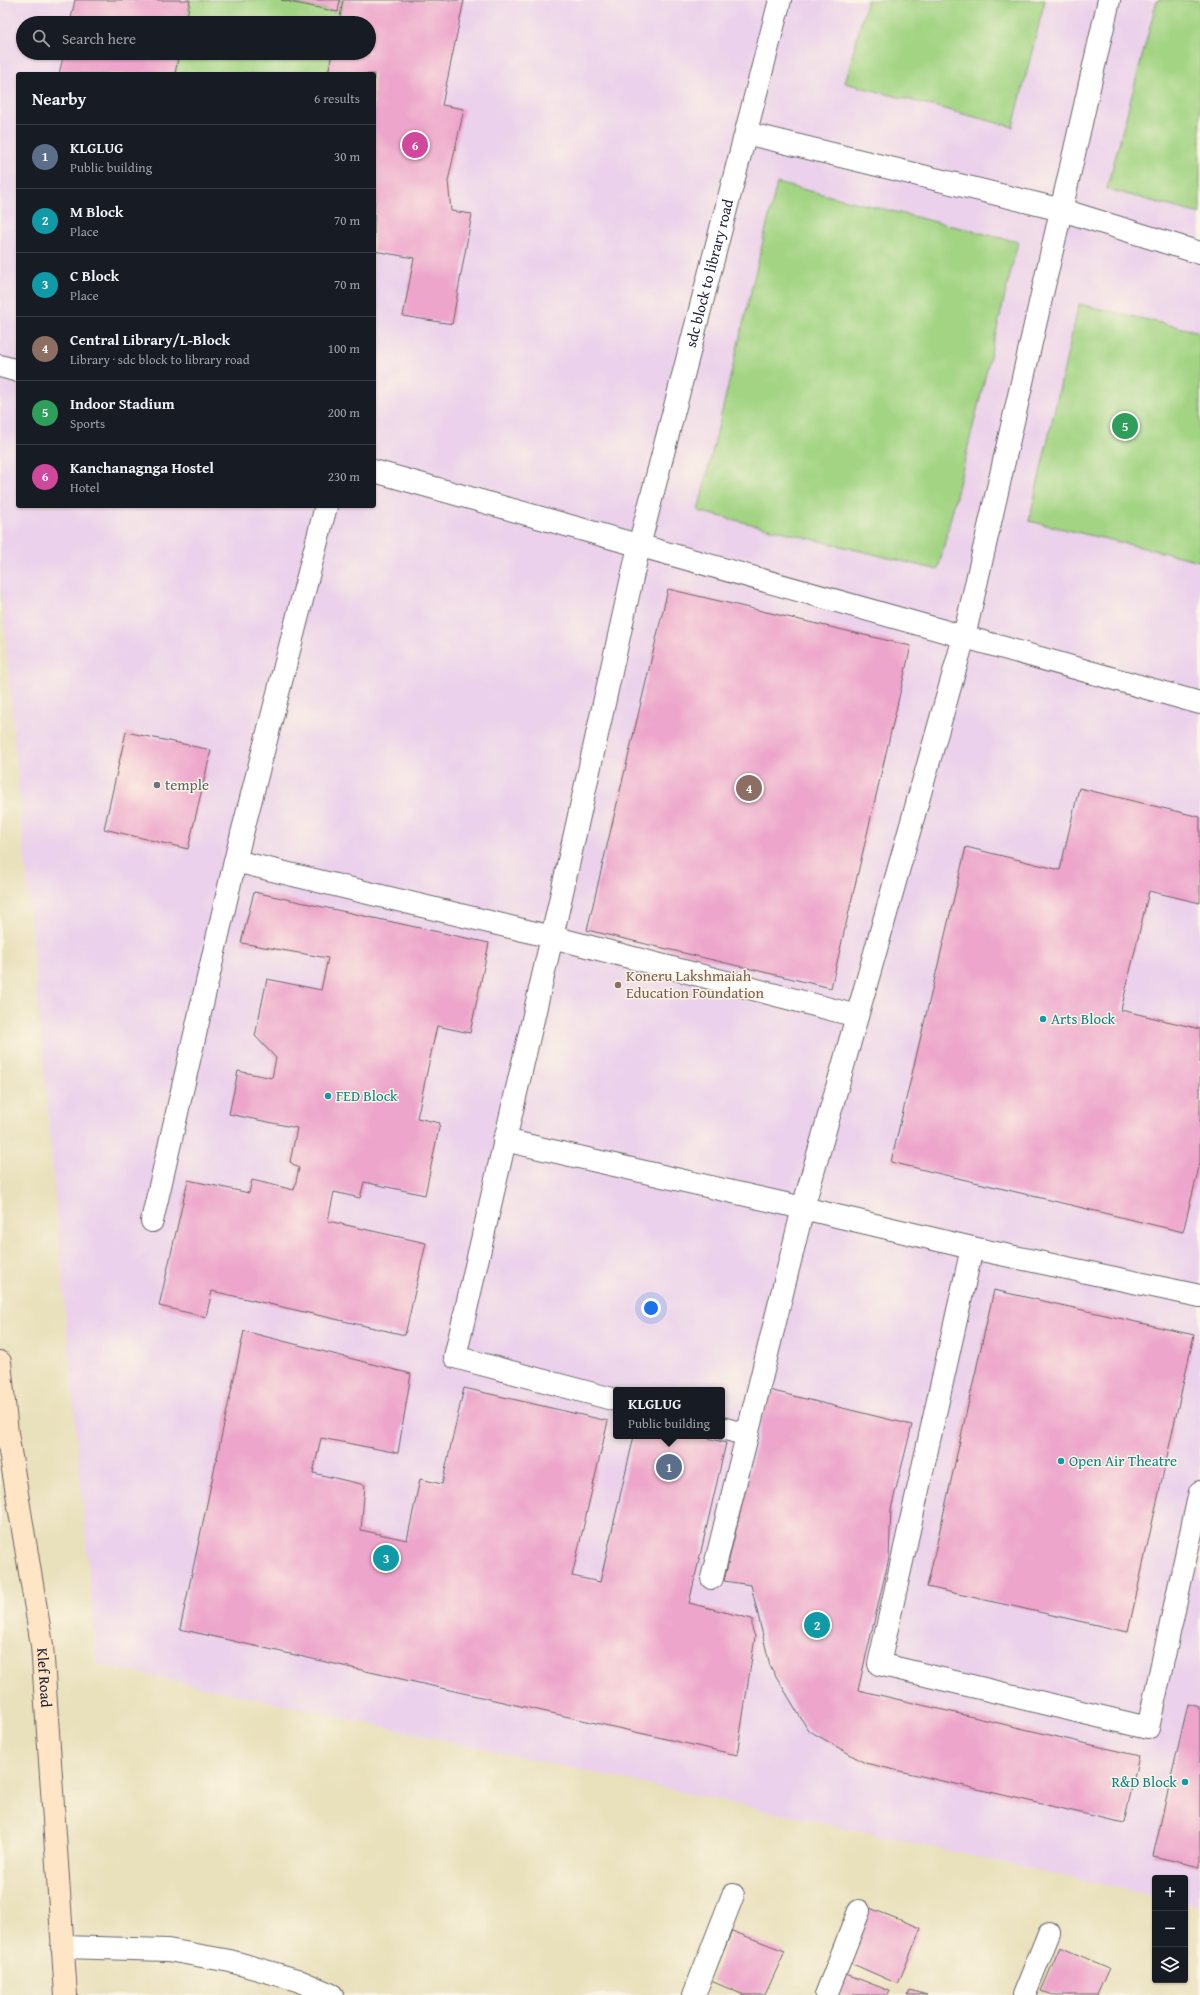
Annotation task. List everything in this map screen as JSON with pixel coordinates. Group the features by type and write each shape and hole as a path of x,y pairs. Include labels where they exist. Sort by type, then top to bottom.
{"main road":[{"name":"Klef Road","path":"0,1362 7,1433 42,1645 66,1995"}],"street":[{"name":"sdc block to library road","path":"613,1399 455,1357 552,936 639,546 780,0"},
{"path":"712,1578 803,1208 964,637 1109,0"},
{"path":"746,133 1062,210 1200,253"},
{"path":"0,366 16,370"},
{"path":"376,472 1200,703"},
{"path":"152,1221 235,861 325,508"},
{"path":"235,861 552,936 857,1016"},
{"path":"504,1140 972,1248 1200,1296"},
{"path":"972,1248 879,1664 1148,1728 1200,1492"},
{"path":"725,1429 747,1435"},
{"path":"694,1995 733,1895"},
{"path":"826,1995 859,1911"},
{"path":"1024,1995 1049,1932"},
{"path":"62,1947 168,1950 222,1960 297,1980 332,1995"}],"shaded area":[{"name":"Koneru Lakshmaiah Education Foundation","path":"0,0 1200,0 1200,1906 1188,1904 1188,1875 1152,1875 1152,1895 97,1664 0,580"}],"green space":[{"path":"190,0 278,0 337,12 340,0 343,0 340,16 187,16"},
{"path":"867,0 1045,0 1013,127 845,83"},
{"path":"1157,0 1200,0 1200,214 1107,189"},
{"path":"178,60 331,60 328,72 175,72"},
{"path":"777,183 1018,242 938,570 698,511"},
{"path":"1079,304 1200,332 1200,561 1029,521"}],"building":[{"path":"75,0 190,0 187,16 72,16"},
{"path":"281,0 340,0 338,12"},
{"path":"343,0 464,0 442,105 464,109 448,181 451,211 472,214 452,324 403,316 414,258 376,251 376,72 328,72 331,60 376,60 376,16 340,16"},
{"path":"62,60 178,60 175,72 59,72"},
{"path":"668,589 911,646 831,988 587,930"},
{"path":"126,732 211,750 188,849 104,829"},
{"name":"Arts Block","path":"1079,788 1200,817 1200,903 1149,891 1121,1010 1200,1029 1200,1163 1183,1232 891,1162 966,847 1060,870"},
{"name":"FED Block","path":"254,892 489,943 470,1033 437,1026 417,1118 440,1123 425,1195 364,1182 360,1198 334,1192 328,1221 426,1243 405,1335 212,1291 206,1317 159,1306 188,1180 249,1193 252,1180 294,1190 299,1168 290,1162 297,1128 229,1114 238,1071 272,1078 276,1058 255,1036 267,979 321,990 328,958 241,943"},
{"name":"Open Air Theatre","path":"994,1290 1194,1335 1128,1632 927,1587"},
{"path":"244,1331 411,1374 398,1453 321,1438 313,1473 365,1485 361,1530 407,1540 420,1479 442,1484 464,1388 608,1421 572,1576 600,1582 633,1439 712,1439 726,1443 689,1603 752,1619 752,1628 755,1637 737,1755 180,1629"},
{"path":"769,1390 912,1425 891,1509 889,1558 858,1690 1139,1756 1124,1823 865,1763 808,1730 770,1666 751,1585 724,1581"},
{"name":"R&D Block","path":"1188,1704 1200,1707 1200,1867 1153,1856"},
{"path":"867,1907 921,1928 898,1984 846,1961"},
{"path":"732,1931 785,1951 765,1995 744,1995 711,1981"},
{"path":"1060,1947 1109,1968 1097,1995 1052,1995 1041,1991"},
{"path":"841,1972 890,1991 888,1995 832,1995"},
{"path":"910,1990 927,1995 908,1995"}],"place":[{"name":"Kanchanagnga Hostel","path":"415,145"},
{"name":"Indoor Stadium","path":"1125,426"},
{"name":"temple","path":"157,785"},
{"name":"Central Library/L-Block","path":"749,788"},
{"name":"Koneru Lakshmaiah Education Foundation","path":"618,985"},
{"name":"Arts Block","path":"1043,1019"},
{"name":"FED Block","path":"328,1096"},
{"name":"Open Air Theatre","path":"1061,1461"},
{"name":"KLGLUG","path":"669,1467"},
{"name":"C Block","path":"386,1558"},
{"name":"M Block","path":"817,1625"},
{"name":"R&D Block","path":"1185,1782"}]}
